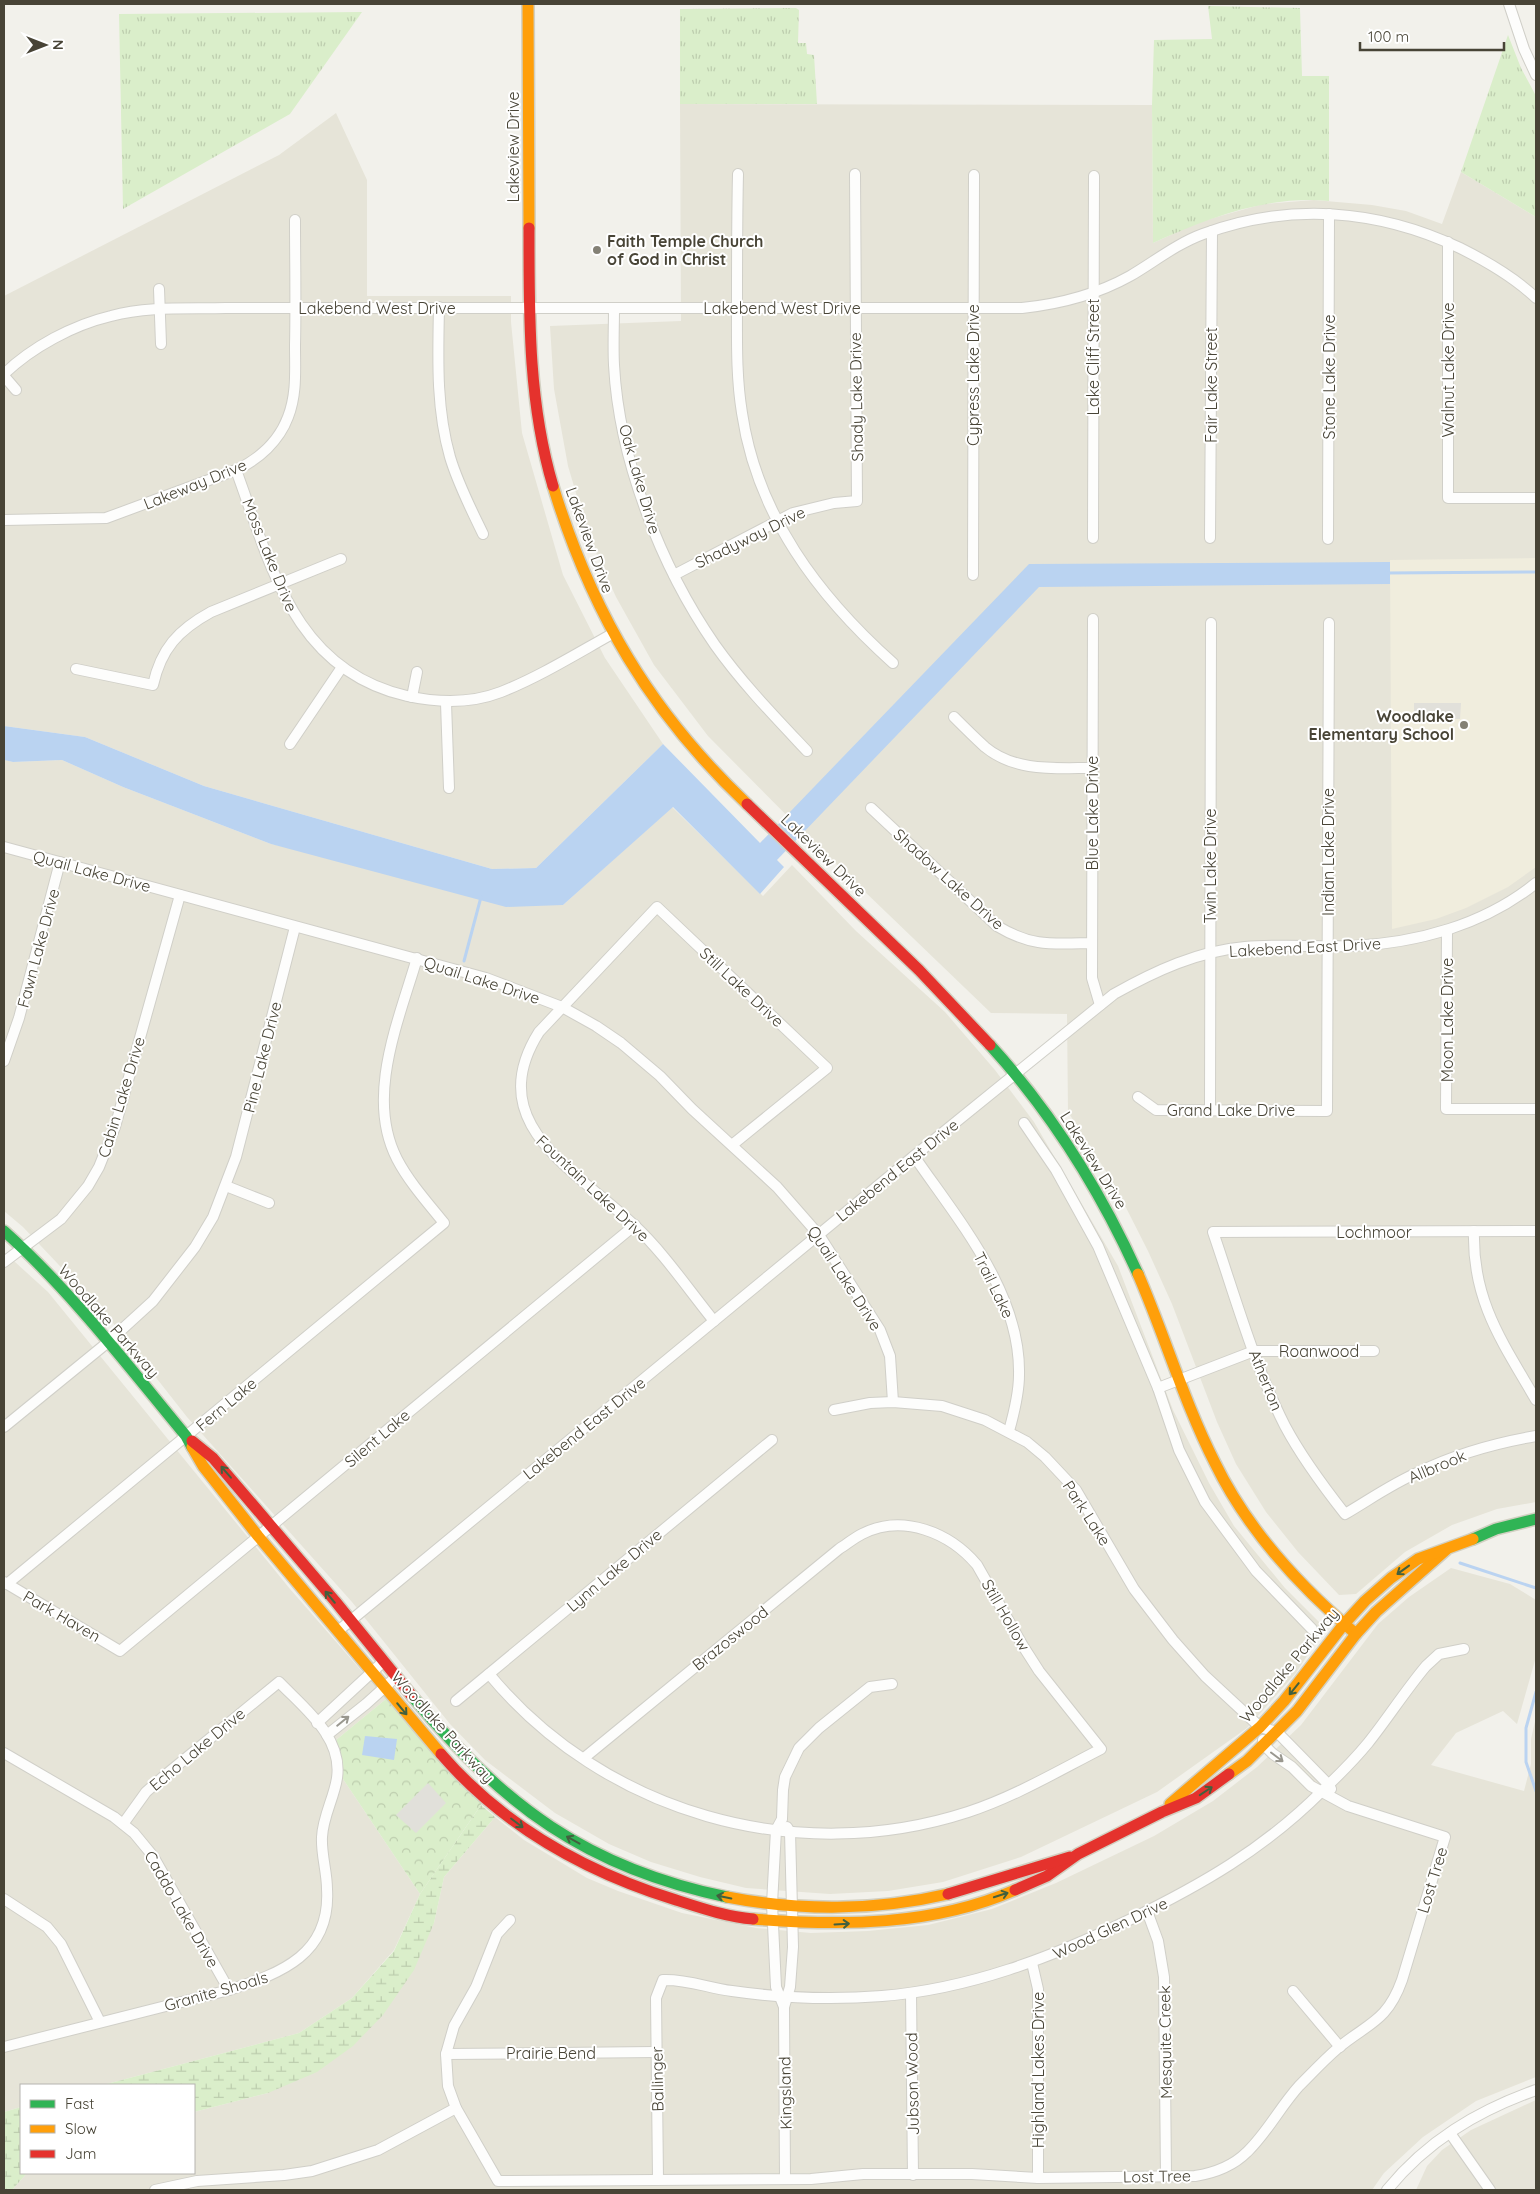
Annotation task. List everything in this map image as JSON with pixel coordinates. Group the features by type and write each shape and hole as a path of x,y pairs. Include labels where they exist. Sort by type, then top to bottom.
{"street":[{"name":"Lakeview Drive","path":"528,4 529,308 536,404 550,475 571,543 599,610 646,689 688,744 711,770 932,981 1016,1073 1071,1149 1102,1201 1122,1240 1161,1330 1200,1432 1224,1481 1257,1533 1306,1589 1356,1634"},
{"path":"1509,4 1524,49 1536,75"},
{"path":"738,174 737,373 742,413 758,478 791,548 839,609 893,663"},
{"name":"Shady Lake Drive","path":"855,174 857,501"},
{"name":"Cypress Lake Drive","path":"973,575 974,175"},
{"name":"Lake Cliff Street","path":"1093,538 1094,176"},
{"name":"Stone Lake Drive","path":"1328,539 1329,214"},
{"name":"Lakebend West Drive","path":"16,390 4,375 14,364 45,343 88,323 111,316 160,309 1022,308 1048,305 1093,293 1129,277 1172,249 1212,231 1243,222 1276,216 1346,215 1399,224 1448,242 1506,273 1536,298"},
{"name":"Lakeway Drive","path":"4,520 106,518 236,470 249,464 264,452 278,437 287,419 294,390 296,308 295,220"},
{"name":"Fair Lake Street","path":"1210,538 1212,231"},
{"name":"Walnut Lake Drive","path":"1448,242 1448,498 1536,498"},
{"path":"158,289 161,344"},
{"path":"439,308 438,373 443,425 460,487 483,534"},
{"name":"Oak Lake Drive","path":"614,308 614,365 625,435 644,504 674,575 682,593 730,666 807,752"},
{"name":"Moss Lake Drive","path":"236,470 278,583 300,624 318,646 342,667 377,687 412,697 446,703 482,698 500,692 612,634"},
{"name":"Shadyway Drive","path":"674,575 777,521 808,508 857,501"},
{"path":"76,669 153,685 157,665 166,648 181,632 211,612 278,583 342,559"},
{"name":"Blue Lake Drive","path":"1092,619 1091,944 1092,978 1100,1004"},
{"name":"Twin Lake Drive","path":"1210,1109 1211,623"},
{"name":"Indian Lake Drive","path":"1327,1110 1330,623"},
{"path":"290,744 342,667"},
{"path":"412,697 418,672"},
{"path":"446,703 449,788"},
{"path":"954,717 984,746 1012,762 1043,768 1092,768"},
{"name":"Shadow Lake Drive","path":"871,808 997,926 1014,936 1032,942 1091,944"},
{"name":"Quail Lake Drive","path":"4,847 502,983 562,1008 596,1026 621,1043 660,1076 692,1109 778,1187 819,1235 880,1330 891,1363 893,1402"},
{"name":"Fawn Lake Drive","path":"4,1060 19,1018 60,862"},
{"name":"Lakebend East Drive","path":"338,1631 1100,1004 1144,978 1173,965 1210,953 1244,947 1382,944 1414,939 1447,930 1476,920 1504,905 1536,883"},
{"name":"Cabin Lake Drive","path":"4,1262 21,1247 61,1219 88,1186 105,1154 115,1127 180,895"},
{"name":"Fountain Lake Drive","path":"658,907 539,1032 525,1056 520,1083 524,1112 536,1136 549,1152 635,1225 714,1321"},
{"name":"Still Lake Drive","path":"658,907 827,1068 732,1145"},
{"name":"Pine Lake Drive","path":"4,1427 107,1343 153,1301 175,1275 204,1232 226,1186 236,1157 295,927"},
{"name":"Moon Lake Drive","path":"1447,930 1446,1109 1536,1109"},
{"name":"Fern Lake","path":"5,1583 444,1223 408,1178 393,1150 384,1119 383,1091 386,1070 416,958"},
{"name":"Grand Lake Drive","path":"1138,1097 1156,1110 1327,1110"},
{"path":"1024,1123 1056,1170 1098,1246 1158,1388 1179,1450 1204,1502 1256,1571 1312,1629"},
{"name":"Trail Lake","path":"914,1156 968,1234 1006,1304 1016,1340 1019,1376 1016,1403 1009,1431"},
{"path":"226,1186 269,1203"},
{"name":"Silent Lake","path":"120,1650 635,1225"},
{"name":"Woodlake Parkway","path":"4,1231 82,1312 186,1436 213,1458 452,1742 497,1787 537,1818 566,1836 608,1858 676,1885 747,1902 826,1908 872,1906 914,1901 959,1892 1078,1854"},
{"path":"1474,1231 1475,1264 1484,1303 1501,1340 1536,1400"},
{"name":"Lochmoor","path":"1212,1232 1536,1232"},
{"name":"Atherton","path":"1212,1232 1254,1351 1285,1425 1311,1470 1345,1514"},
{"name":"Roanwood","path":"1158,1388 1254,1351 1374,1351"},
{"name":"Park Lake","path":"834,1410 870,1403 893,1402 942,1406 971,1414 1009,1431 1044,1457 1061,1473 1088,1510 1134,1589 1173,1640 1205,1676 1260,1727 1277,1732"},
{"name":"Woodlake Parkway","path":"186,1436 203,1466 258,1536 451,1766 484,1797 528,1832 601,1873 661,1897 710,1911 773,1921 826,1924 874,1922 917,1917 963,1908 1006,1894 1047,1876 1078,1854 1162,1812 1196,1798 1247,1761 1264,1745 1297,1712 1356,1634 1394,1595 1426,1570 1446,1550"},
{"name":"Allbrook","path":"1345,1514 1417,1472 1451,1458 1484,1447 1536,1436"},
{"name":"Lynn Lake Drive","path":"456,1701 772,1440"},
{"name":"Woodlake Parkway","path":"1162,1812 1260,1727 1284,1701 1365,1600 1418,1558 1446,1550 1496,1528 1536,1519"},
{"name":"Still Hollow","path":"790,1832 820,1834 870,1832 933,1822 969,1812 1002,1799 1102,1749 1039,1671 977,1565 968,1554 940,1534 904,1526 882,1528"},
{"name":"Brazoswood","path":"584,1758 839,1549 862,1534 882,1528"},
{"name":"Park Haven","path":"5,1583 120,1650"},
{"name":"Wood Glen Drive","path":"663,1980 679,1979 730,1991 851,1997 911,1993 972,1981 1032,1963 1093,1937 1220,1872 1265,1840 1326,1788 1366,1745 1426,1666 1439,1654 1464,1649"},
{"path":"317,1722 384,1662"},
{"path":"488,1674 532,1719 607,1775 676,1807 735,1824 790,1832"},
{"path":"327,1735 396,1677"},
{"name":"Granite Shoals","path":"4,2047 229,1990 262,1979 282,1970 298,1959 315,1942 323,1926 328,1902 322,1851 322,1830 337,1777 335,1752 327,1735 317,1722 279,1682"},
{"name":"Echo Lake Drive","path":"124,1824 146,1792 279,1682"},
{"path":"776,1830 782,1819 785,1777 798,1748 819,1728 870,1687 892,1684"},
{"path":"348,1694 360,1708"},
{"path":"1260,1727 1264,1745 1273,1754 1292,1767 1311,1786 1326,1788"},
{"path":"1277,1732 1301,1756 1326,1788"},
{"name":"Caddo Lake Drive","path":"4,1753 124,1824 134,1832 153,1856 229,1990"},
{"path":"1292,1767 1301,1756"},
{"name":"Lost Tree","path":"456,2108 498,2181 786,2179 855,2175 972,2174 1038,2178 1209,2174 1236,2161 1247,2152 1298,2088 1340,2047 1374,2023 1387,2010 1397,1995 1445,1837 1361,1812 1333,1796 1326,1788"},
{"path":"782,1819 790,1832"},
{"name":"Kingsland","path":"776,1830 772,1904 776,1987 784,1995"},
{"name":"Kingsland","path":"786,2179 784,1995 792,1956 793,1922 790,1832"},
{"path":"774,1869 791,1869"},
{"path":"4,1899 47,1927 60,1944 100,2022"},
{"name":"Mesquite Creek","path":"1146,1911 1158,1941 1164,1977 1166,2176"},
{"path":"156,2190 197,2181 312,2171 378,2150 456,2108 448,2086 446,2054 454,2026 476,1987 496,1934 510,1920"},
{"path":"775,1956 792,1956"},
{"name":"Highland Lakes Drive","path":"1032,1963 1038,1989 1038,2178"},
{"name":"Ballinger","path":"658,2180 656,1998 663,1980"},
{"path":"1292,1991 1340,2047"},
{"name":"Jubson Wood","path":"911,1993 913,2175"},
{"name":"Prairie Bend","path":"446,2054 656,2052"},
{"path":"1387,2190 1433,2144 1464,2122 1494,2106 1536,2090"},
{"path":"1450,2133 1490,2190"}],"shaded area":[{"path":"680,104 1152,105 1153,243 1199,222 1263,204 1314,200 1372,205 1406,211 1442,224 1461,172 1536,217 1536,1502 1497,1509 1452,1525 1405,1552 1356,1594 1339,1595 1298,1552 1266,1512 1236,1464 1217,1422 1172,1304 1148,1251 1114,1184 1068,1112 1067,1014 991,1013 810,839 708,736 654,665 616,597 589,537 568,466 554,389 550,326 681,321"},
{"path":"336,113 367,180 367,296 511,296 511,322 522,433 563,575 605,658 663,744 536,868 492,869 204,786 85,737 4,726 4,296 279,155"},
{"name":"Woodlake Elementary School","path":"1536,558 1536,867 1508,887 1466,908 1436,919 1392,929 1390,560"},
{"path":"1414,703 1461,703 1460,719 1414,718"},
{"path":"4,760 13,762 62,760 123,787 271,844 563,905 672,807 763,896 792,865 856,931 945,1012 995,1070 1034,1122 1118,1266 1173,1410 1209,1483 1234,1526 1285,1588 1325,1628 1296,1673 1247,1728 1157,1792 1021,1857 943,1882 888,1891 830,1894 746,1888 700,1877 651,1862 609,1844 555,1813 485,1760 450,1724 352,1602 187,1417 110,1319 23,1227 4,1211"},
{"path":"4,1252 48,1292 290,1589 386,1699 336,1740 341,1755 343,1779 420,1894 394,1950 352,1998 299,2033 107,2084 20,2084 20,2107 4,2112"},
{"path":"1451,1568 1510,1584 1536,1600 1536,1657 1517,1724 1503,1711 1456,1733 1431,1765 1524,1791 1531,1764 1531,1739 1536,1717 1536,2077 1476,2101 1423,2137 1384,2173 1372,2190 12,2190 26,2174 195,2174 195,2112 268,2093 434,1923 444,1877 495,1817 524,1840 587,1878 682,1913 756,1928 811,1933 868,1931 928,1925 992,1909 1056,1883 1154,1836 1213,1801 1257,1767 1301,1725 1378,1624 1409,1597"},
{"path":"428,1783 446,1803 416,1833 396,1815"},
{"path":"1536,2100 1536,2190 1416,2190 1427,2166 1442,2150 1471,2130"}],"green space":[{"path":"1208,6 1300,8 1302,76 1329,76 1329,201 1283,202 1238,210 1195,225 1153,243 1152,105 1154,40 1212,39"},
{"path":"796,8 799,10 798,43 806,43 807,54 814,55 817,104 680,104 680,9"},
{"path":"362,12 290,114 123,209 119,14"},
{"path":"1508,35 1521,68 1536,96 1536,217 1461,172"},
{"path":"386,1699 483,1802 420,1894 343,1779 341,1755 336,1740"},
{"path":"481,1805 495,1817 444,1877 434,1923 414,1970 383,2015 353,2046 317,2072 268,2093 195,2112 195,2084 107,2084 299,2033 352,1998 394,1951 420,1894"},
{"path":"20,2107 20,2174 26,2174 12,2190 4,2190 4,2112"}],"water":[{"path":"1390,562 1390,584 1039,587 777,860 784,867 760,894 673,807 563,905 506,907 271,844 123,787 62,760 13,762 4,760 4,726 85,737 204,786 492,869 536,868 663,744 760,843 1029,564"},
{"path":"365,1736 397,1739 394,1760 362,1755"}],"waterway":[{"path":"1386,573 1536,572"},
{"path":"464,961 481,897"},
{"path":"1460,1563 1536,1588"},
{"path":"1536,1692 1526,1728 1526,1762 1536,1791"}],"traffic: fast":[{"path":"990,1045 1034,1098 1073,1154 1108,1212 1138,1274"},
{"path":"4,1231 53,1279 99,1330 186,1436 192,1447"},
{"path":"1473,1539 1496,1529 1536,1519"},
{"path":"412,1696 446,1735 480,1769 514,1800 551,1826 590,1849 631,1869 677,1885 727,1897"}],"traffic: slow":[{"path":"528,4 529,228"},
{"path":"553,486 586,576 628,658 653,696 681,733 712,769 747,804"},
{"path":"1138,1274 1184,1393 1204,1440 1228,1488 1243,1512 1276,1556 1315,1597 1356,1634"},
{"path":"192,1447 203,1466 258,1536 441,1754"},
{"path":"1170,1804 1260,1727 1284,1701 1344,1624 1365,1601 1391,1578 1418,1559 1473,1539"},
{"path":"1229,1774 1247,1761 1297,1711 1356,1634 1376,1612 1446,1550"},
{"path":"753,1919 820,1922 886,1921 952,1911 984,1902 1015,1890"},
{"path":"727,1897 782,1905 838,1907 893,1904 948,1894"}],"traffic: jam":[{"path":"529,228 529,293 534,390 545,454 553,486"},
{"path":"747,804 919,970 990,1045"},
{"path":"192,1441 213,1458 335,1601 412,1696"},
{"path":"441,1754 465,1780 491,1803 519,1824 578,1860 610,1876 643,1889 704,1909 753,1919"},
{"path":"1015,1890 1047,1876 1078,1854 1162,1812 1196,1798 1229,1774"},
{"path":"948,1894 1070,1857"}],"place":[{"name":"Faith Temple Church of God in Christ","path":"597,250"},
{"name":"Woodlake Elementary School","path":"1464,725"}]}
